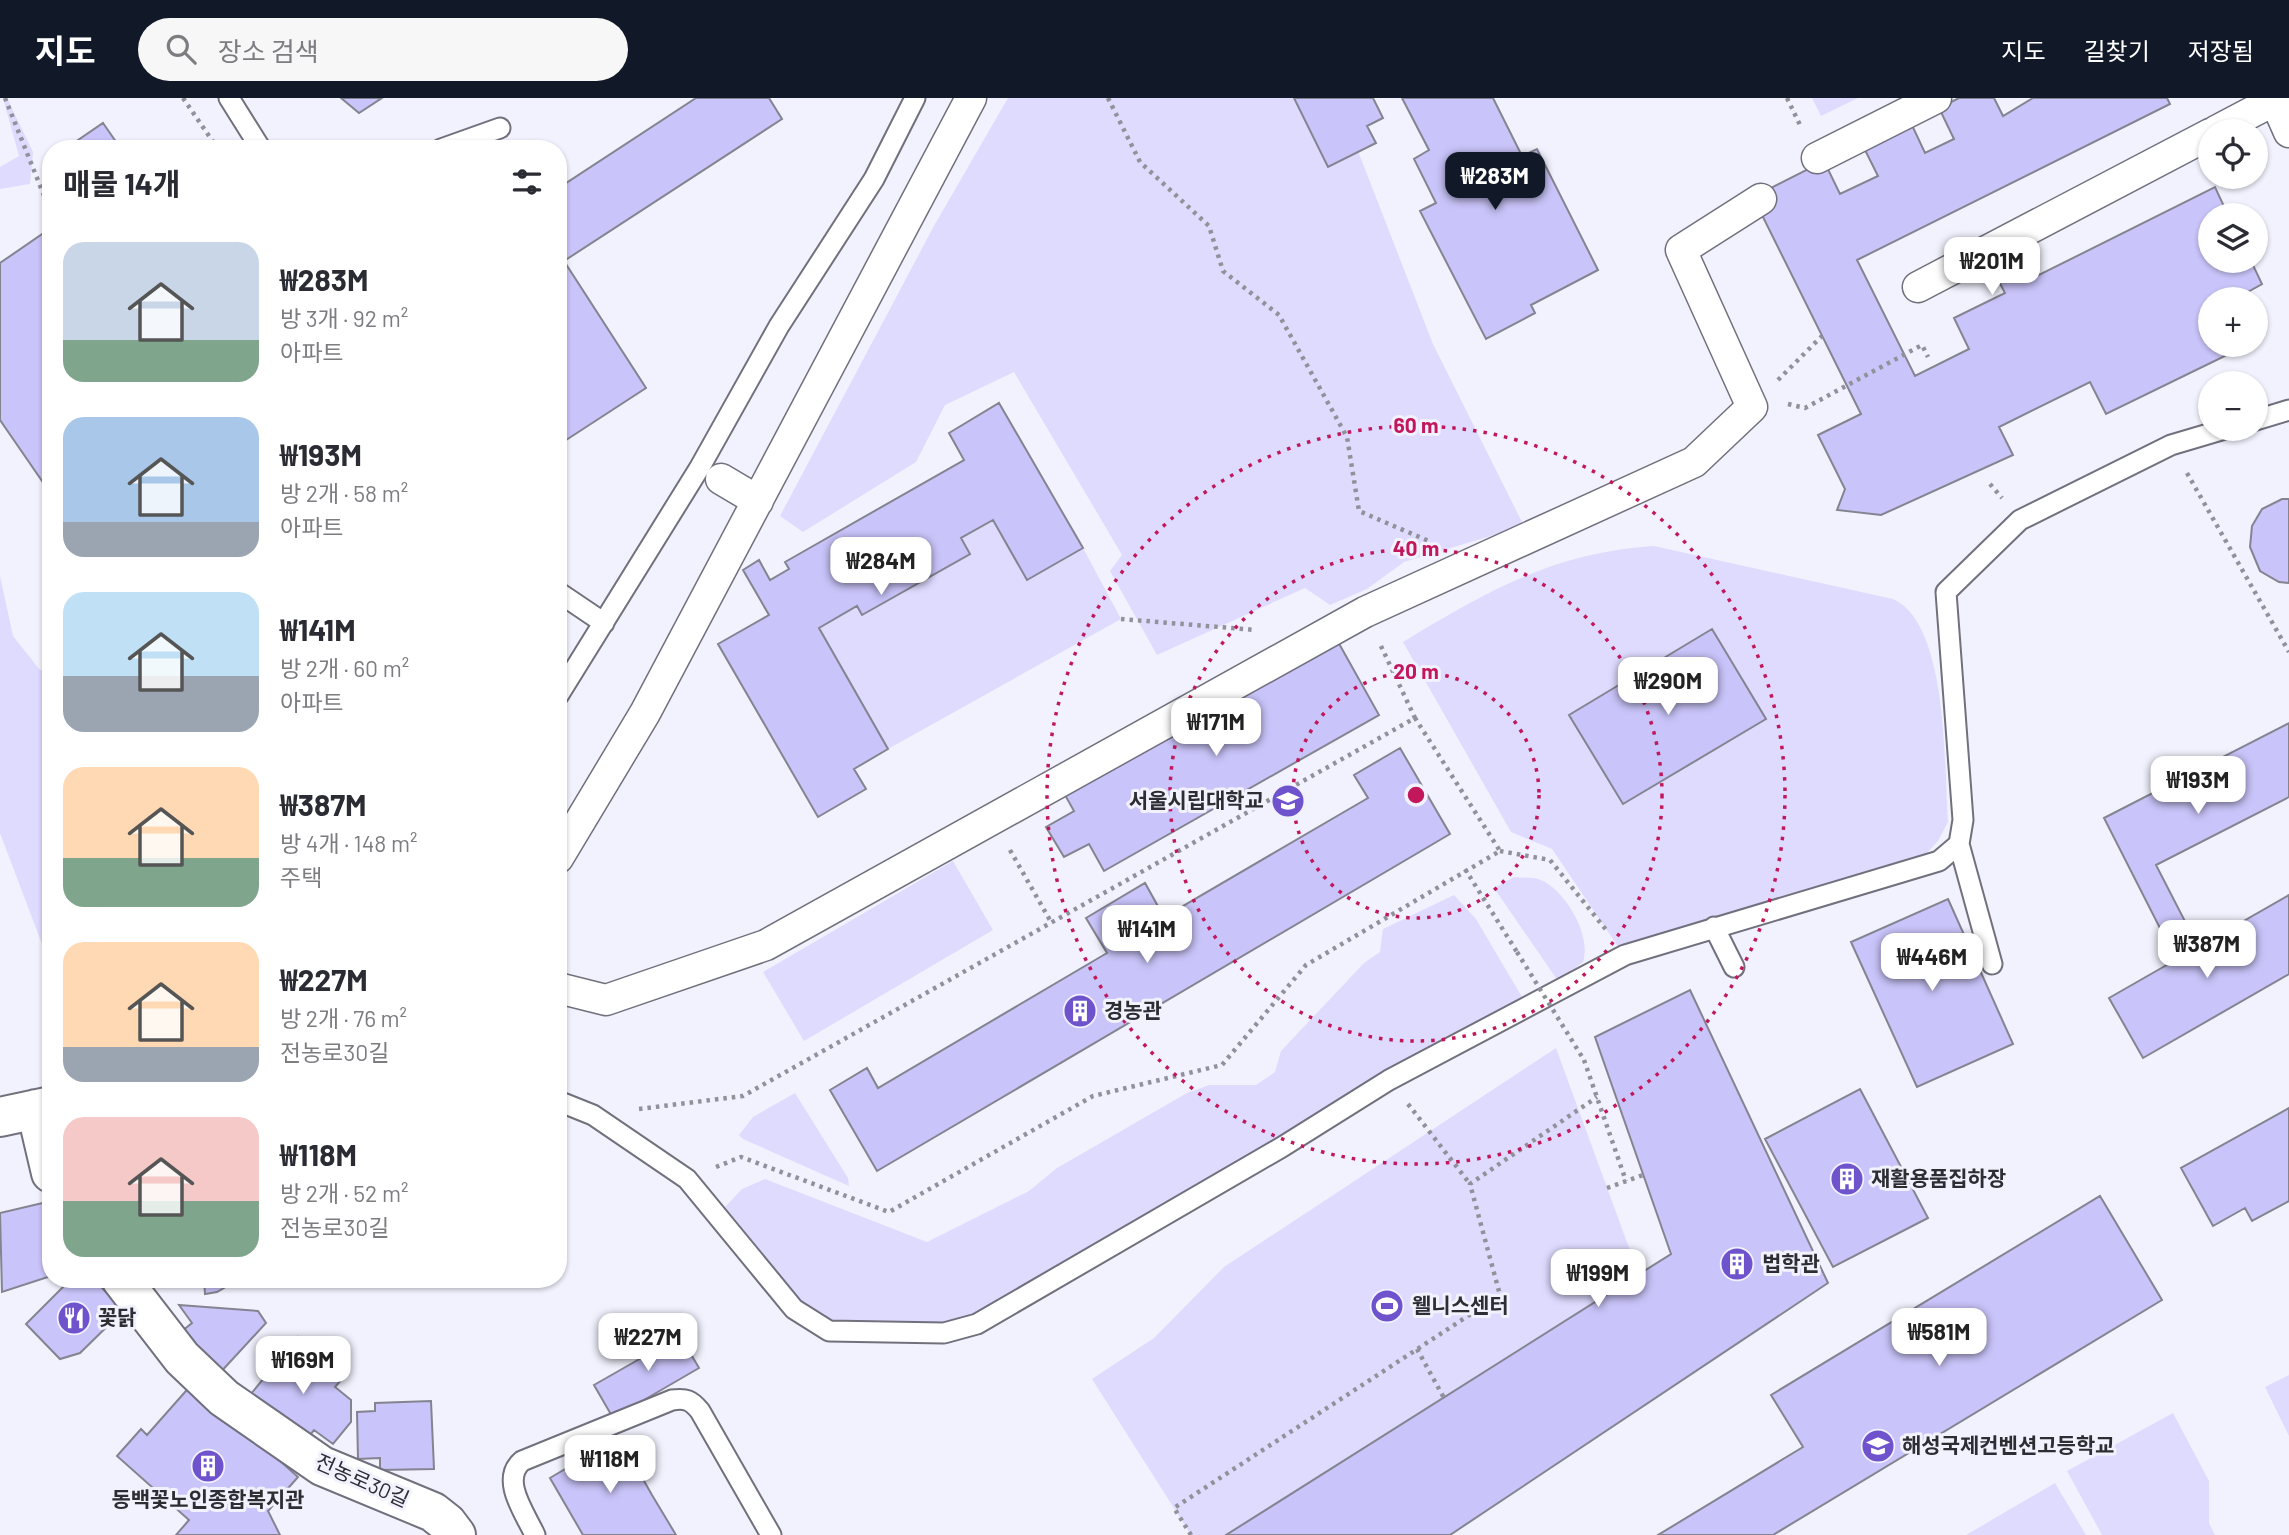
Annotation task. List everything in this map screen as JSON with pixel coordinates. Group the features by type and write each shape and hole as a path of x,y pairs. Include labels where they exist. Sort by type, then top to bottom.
{"street":[{"path":"567,843 645,713 971,98"},
{"path":"1817,158 1936,98"},
{"path":"2238,119 2275,99 2289,132"},
{"path":"1919,287 2198,140"},
{"path":"567,990 606,1000 766,945 1365,612 1694,462 1757,402 1681,250 1761,199"},
{"path":"720,479 758,501"},
{"path":"29,1111 42,1148"},
{"name":"전농로30길","path":"128,1288 182,1359 223,1398 322,1466 433,1512 447,1523 456,1535"}],"lane":[{"path":"229,98 255,140"},
{"path":"567,682 700,467 779,326 874,179 915,98"},
{"path":"466,140 500,128"},
{"path":"2268,416 2289,410"},
{"path":"1992,964 1959,844 1963,820 1946,592 2020,520 2171,445 2198,437"},
{"path":"567,598 604,623"},
{"path":"567,1105 593,1115 687,1179 794,1309 829,1331 944,1333 977,1324 1024,1299 1389,1080 1625,955 1939,861 1959,844"},
{"path":"1714,927 1734,967"},
{"path":"535,1535 511,1480 513,1469 534,1456 672,1400 683,1398 692,1402 700,1411 771,1535"}],"path":[{"path":"5,98 42,190"},
{"path":"183,98 212,140"},
{"path":"1108,98 1140,162 1209,226 1223,271 1279,315 1347,437 1359,511 1428,540 1457,570"},
{"path":"1757,402 1822,336"},
{"path":"1757,402 1805,408 1922,345 1928,357"},
{"path":"2171,445 2289,652"},
{"path":"1365,612 1415,718 1500,851"},
{"path":"1121,619 1323,635"},
{"path":"593,1115 743,1096 1415,718"},
{"path":"993,819 1051,922"},
{"path":"687,1179 741,1157 889,1212 1093,1096 1222,1065 1306,965 1465,869 1500,851 1550,860 1625,955"},
{"path":"1465,869 1584,1060 1626,1181"},
{"path":"1191,1535 1174,1507 1500,1295 1469,1184 1389,1080"},
{"path":"1469,1184 1597,1097"},
{"path":"1607,1188 1643,1175"},
{"path":"1417,1349 1444,1398"}],"shaded area":[{"path":"3,98 7,98 33,152 30,184 0,189 0,167 19,156"},
{"path":"1008,98 1294,98 1328,166 1358,151 1433,344 1524,526 1404,562 1367,589 1330,605 1305,588 1157,655 1110,571 1122,555 1014,372 945,405 916,462 803,532 780,516 935,224"},
{"path":"1812,98 1858,98 1821,116"},
{"path":"993,520 1027,579 1083,548 1121,619 888,749 819,628 857,606 862,615 969,554 961,538"},
{"path":"1654,546 1893,599 1911,614 1925,637 1934,666 1946,768 1948,822 1938,841 1925,855 1621,951 1552,849 1511,832 1403,642 1493,591 1553,566 1584,556"},
{"path":"0,576 13,636 42,670 42,944 0,833"},
{"path":"953,861 993,930 804,1041 763,972"},
{"path":"1514,877 1538,879 1550,886 1575,915 1584,940 1583,962 1558,981 1494,888"},
{"path":"1454,895 1476,919 1522,997 1463,1029 1285,1140 959,1322 864,1329 831,1323 811,1313 725,1207 742,1189 765,1179 927,1242 1029,1191 1057,1168 1187,1093 1209,1085 1256,1085 1275,1072 1281,1051 1364,963 1380,952 1383,929"},
{"name":"웰니스센터","path":"1556,1048 1639,1275 1226,1535 1191,1535 1092,1379 1154,1338 1224,1267"},
{"path":"795,1093 848,1178 849,1186 739,1135 753,1117"},
{"path":"2289,1375 2289,1436 2265,1387"},
{"path":"2173,1413 2209,1481 2209,1523 2215,1535 2102,1535 2067,1471"},
{"path":"2055,1483 2086,1535 1966,1535"}],"building":[{"path":"341,98 382,98 359,113"},
{"path":"696,98 769,98 782,119 567,259 567,182"},
{"path":"1294,98 1373,98 1383,118 1367,126 1376,143 1328,167"},
{"path":"1402,98 1493,98 1522,156 1537,149 1598,270 1531,305 1535,313 1486,339 1420,211 1436,203 1414,159 1429,150"},
{"path":"1959,98 1994,98 2003,116 2033,98 2167,98 2170,104 1857,260 1915,376 1969,349 1954,318 2005,293 1996,276 2031,259 2039,275 2211,189 2216,189 2222,203 2198,203 2198,273 2257,273 2262,284 2257,287 2198,287 2198,357 2223,357 2106,414 2090,382 1999,427 2013,455 1881,515 1837,510 1845,489 1818,435 1861,414 1753,197 1824,161 1840,194 1878,176 1863,146 1911,123 1925,153 1954,139 1939,108"},
{"path":"103,123 115,140 78,140"},
{"path":"42,234 42,481 0,420 0,263"},
{"path":"567,266 646,388 567,439"},
{"path":"999,403 1083,548 1027,580 993,520 961,538 970,554 862,615 857,606 819,628 888,749 854,769 866,789 818,817 718,644 769,615 743,570 759,560 770,580 789,569 785,562 964,460 949,433"},
{"path":"2282,499 2289,499 2289,583 2279,582 2260,571 2250,547 2252,526 2262,509"},
{"path":"1712,629 1766,719 1623,804 1569,715"},
{"path":"1337,640 1379,715 1104,871 1089,844 1064,857 1046,827 1074,811 1065,795"},
{"path":"2289,723 2289,797 2156,865 2191,933 2168,944 2104,818"},
{"name":"경농관","path":"1400,748 1450,834 877,1171 830,1090 867,1068 878,1088 1107,953 1086,918 1145,883 1164,917 1368,798 1354,775"},
{"path":"2289,895 2289,974 2143,1058 2109,998"},
{"path":"1948,899 2013,1044 1917,1087 1851,942"},
{"name":"법학관","path":"1690,990 1828,1283 1450,1535 1226,1535 1671,1254 1595,1037"},
{"name":"재활용품집하장","path":"1860,1089 1928,1218 1833,1267 1765,1139"},
{"path":"2289,1108 2289,1201 2252,1221 2245,1208 2213,1226 2181,1168"},
{"path":"2100,1196 2162,1300 1773,1535 1658,1535 1803,1447 1771,1395"},
{"path":"42,1203 42,1279 2,1292 0,1213"},
{"path":"62,1288 102,1288 124,1310 80,1353 60,1359 26,1324"},
{"path":"205,1288 224,1288 217,1292 205,1294"},
{"path":"179,1305 258,1311 266,1323 218,1375 177,1335 192,1323"},
{"path":"673,1324 699,1368 613,1418 594,1385 657,1349 650,1337"},
{"path":"298,1337 305,1343 307,1340 329,1358 324,1364 342,1379 335,1387 351,1400 351,1422 333,1444 314,1430 301,1446 245,1401"},
{"name":"동백꽃노인종합복지관","path":"193,1383 298,1477 268,1511 280,1535 176,1535 189,1520 117,1456 141,1429 147,1435"},
{"path":"431,1401 434,1469 380,1470 380,1458 358,1459 357,1412 375,1411 375,1403"},
{"path":"619,1437 676,1535 583,1535 550,1478"}],"place":[{"name":"서울시립대학교","path":"1288,801"},
{"name":"경농관","path":"1080,1011"},
{"name":"재활용품집하장","path":"1847,1179"},
{"name":"법학관","path":"1737,1264"},
{"name":"웰니스센터","path":"1387,1306"},
{"name":"꽃닭","path":"74,1318"},
{"name":"해성국제컨벤션고등학교","path":"1878,1446"},
{"name":"동백꽃노인종합복지관","path":"208,1466"}]}
